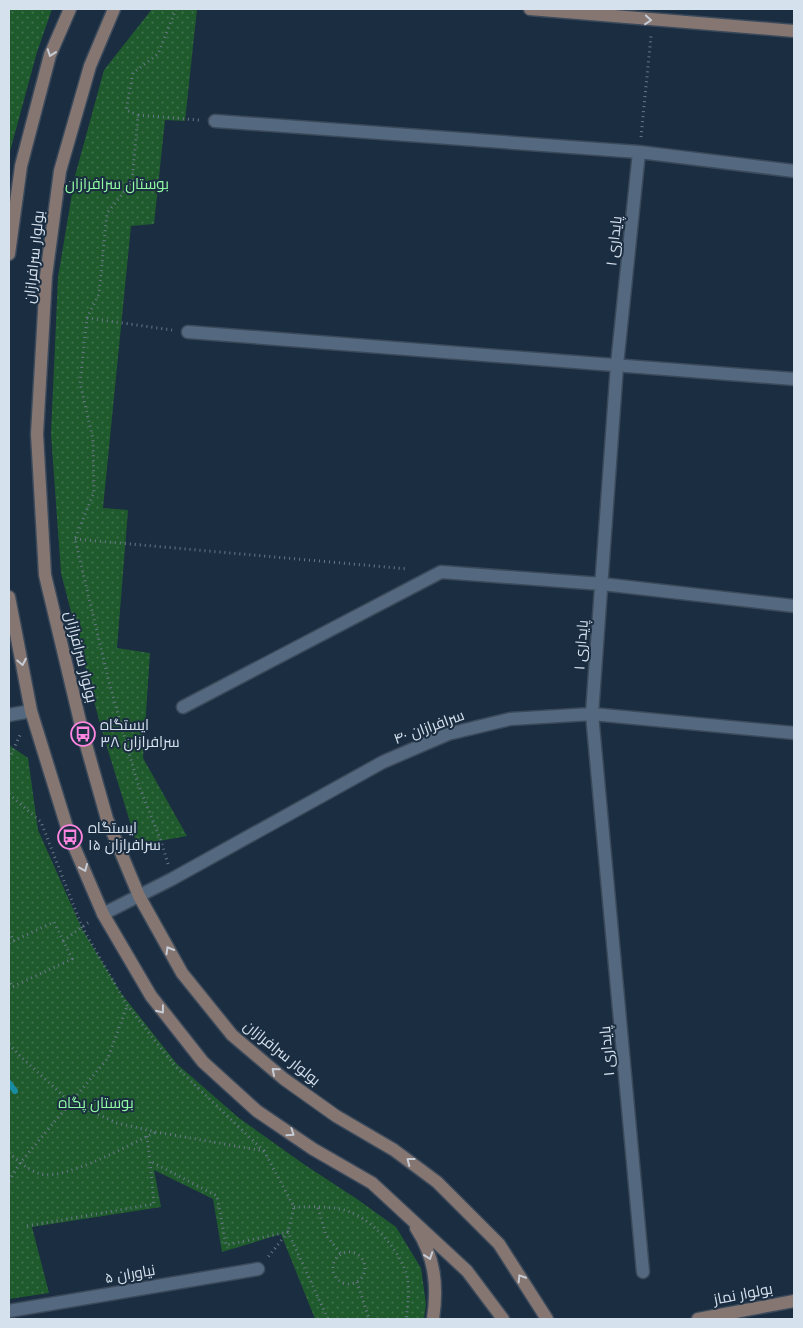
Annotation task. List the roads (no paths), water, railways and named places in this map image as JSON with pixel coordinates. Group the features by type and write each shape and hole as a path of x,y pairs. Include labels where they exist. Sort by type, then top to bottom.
{"main road":[{"name":"بولوار سرافرازان","path":"9,254 21,166 50,55 70,9"},
{"name":"بولوار سرافرازان","path":"114,9 90,66 60,171 46,276 37,434 45,576 83,734 107,819 139,896 182,973 232,1035 336,1116 394,1150 437,1182 499,1244 547,1319"},
{"path":"530,9 794,31"},
{"path":"9,597 31,711 70,837 103,914 150,996 203,1062 257,1111 313,1148 372,1183 467,1271 503,1319"},
{"path":"406,1213 423,1238 433,1266 436,1296 434,1319"},
{"name":"بولوار نماز","path":"698,1319 794,1301"}],"street":[{"path":"215,121 639,152 794,171"},
{"name":"پایداری ۱","path":"639,152 617,365 592,714 643,1272"},
{"path":"188,332 794,379"},
{"path":"183,708 440,572 602,584 794,606"},
{"path":"9,715 31,711"},
{"name":"سرافرازان ۴۰","path":"103,914 172,879 383,762 448,734 510,719 592,714 794,733"},
{"name":"نیاوران ۵","path":"9,1311 258,1269"}],"waterway":[{"path":"9,1083 15,1091"}],"place":[{"name":"ایستگاه سرافرازان ۳۸","path":"83,734"},
{"name":"ایستگاه سرافرازان ۱۵","path":"70,837"}],"park label":[{"name":"بوستان سرافرازان","path":"117,184"},
{"name":"بوستان پگاه","path":"96,1103"}]}
